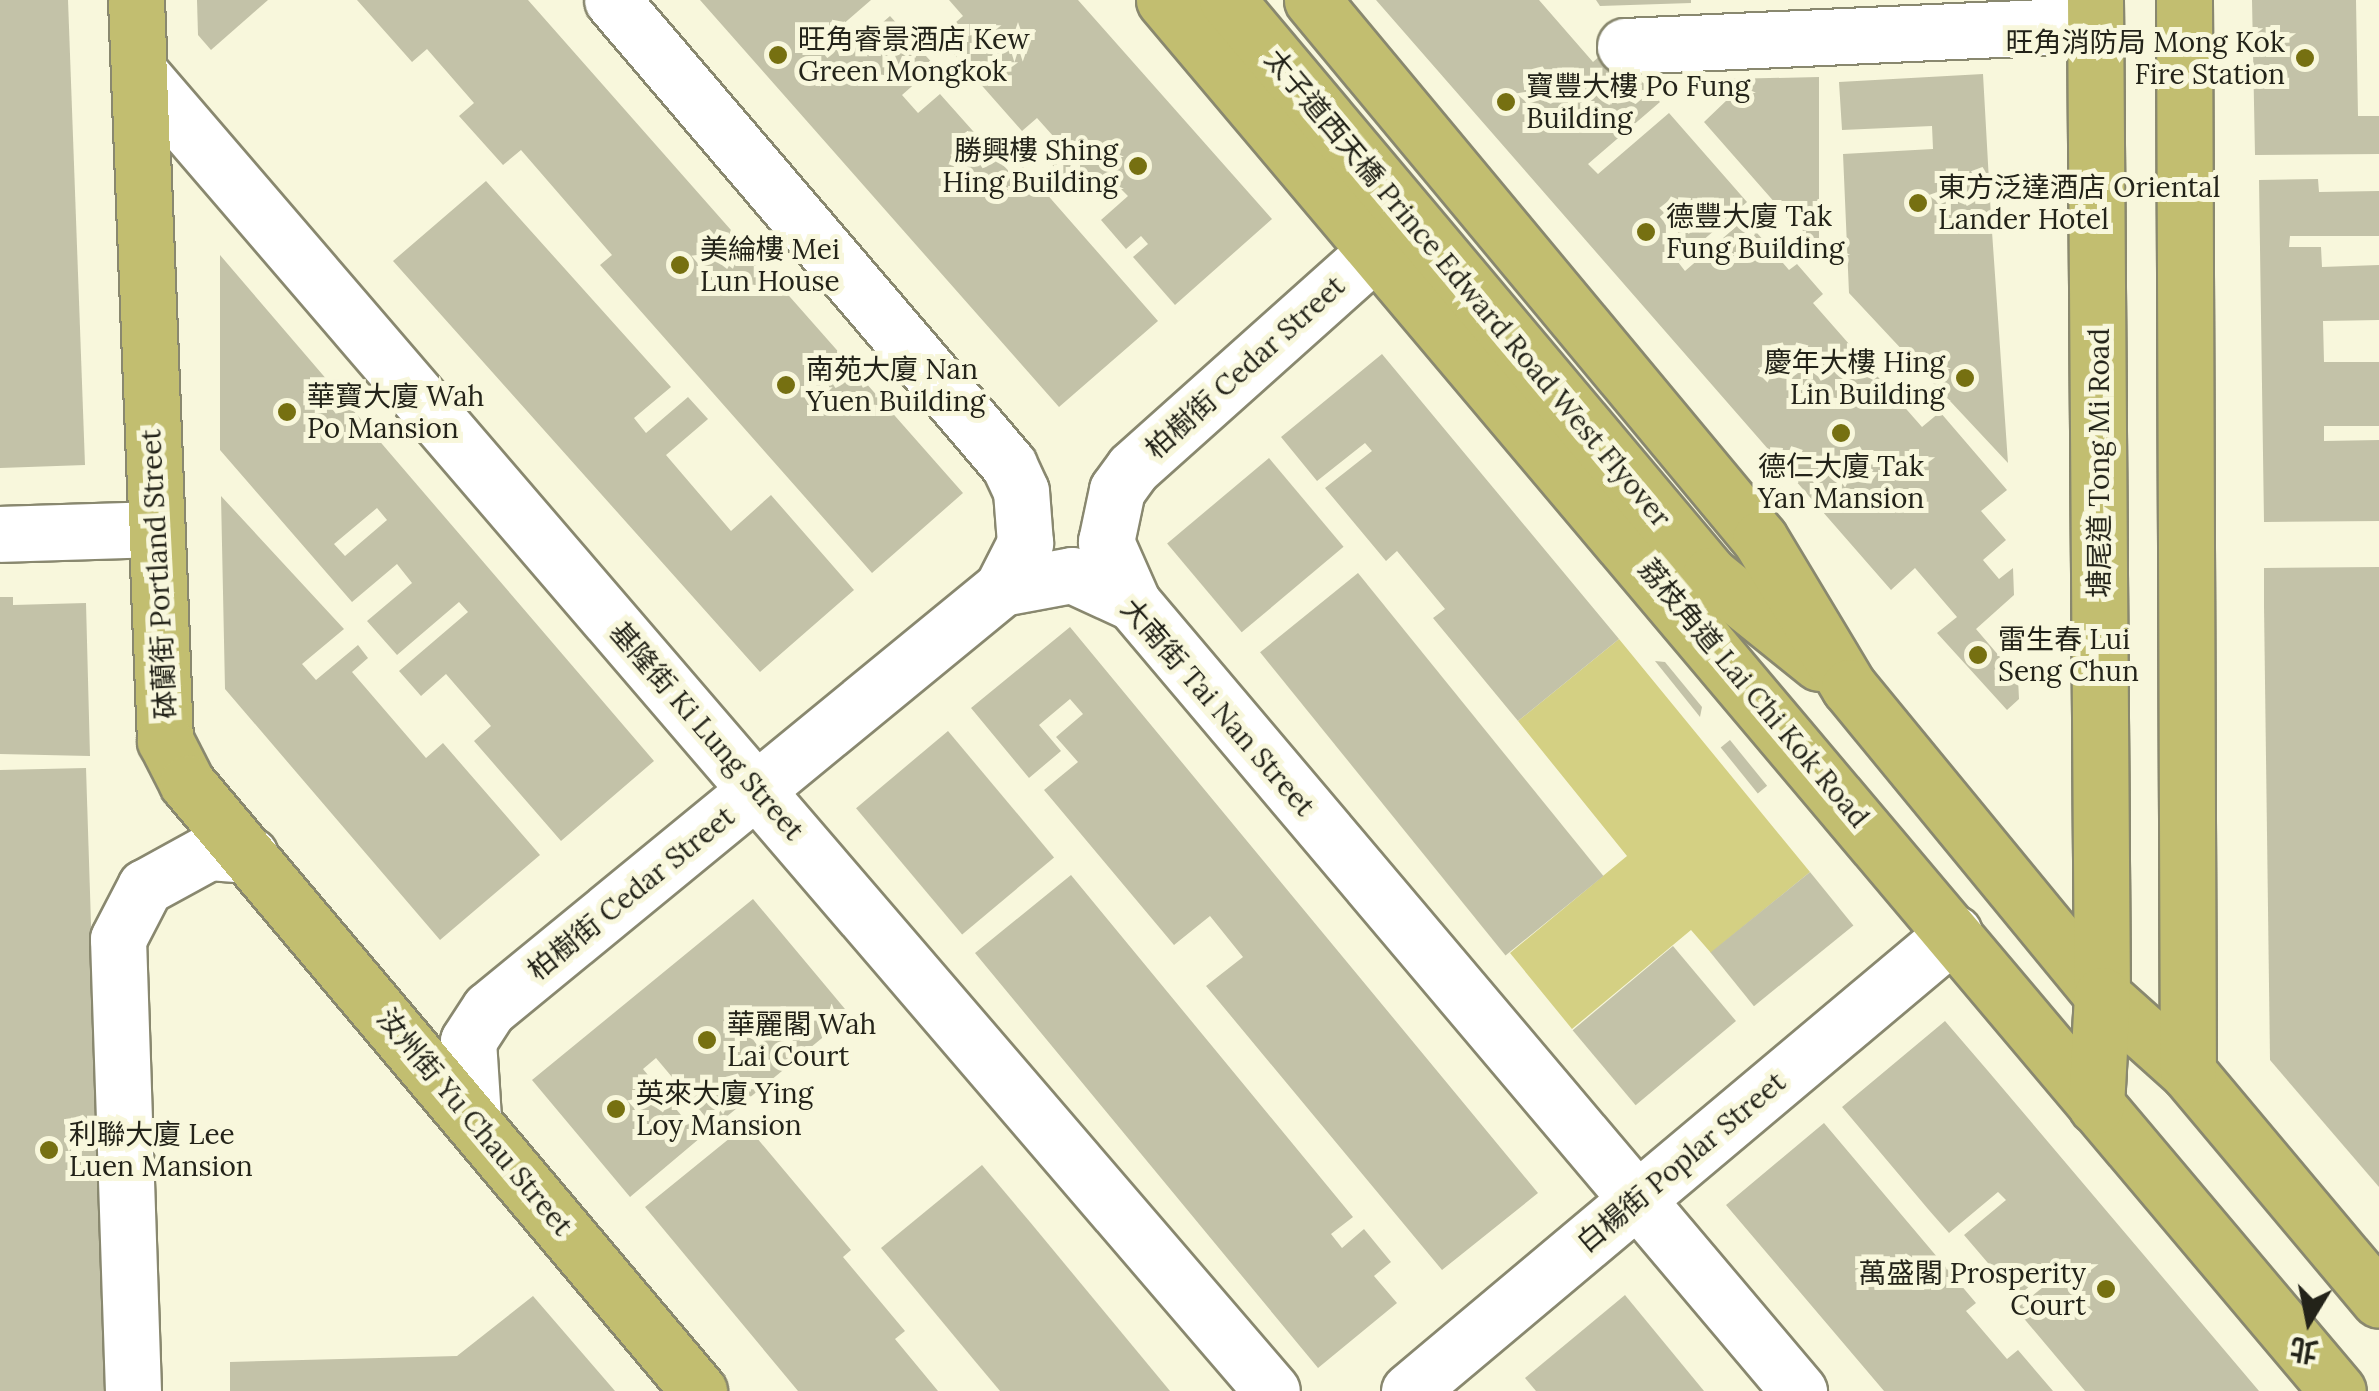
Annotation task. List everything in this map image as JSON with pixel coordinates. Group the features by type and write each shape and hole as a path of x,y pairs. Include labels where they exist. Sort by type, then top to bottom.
{"main road":[{"name":"砵蘭街 Portland Street","path":"136,0 165,740 187,783 250,855"},
{"name":"荔枝角道 Lai Chi Kok Road","path":"1164,0 1379,248 2338,1391"},
{"name":"太子道西天橋 Prince Edward Road West Flyover","path":"1227,0 1710,575"},
{"name":"荔枝角道 Lai Chi Kok Road","path":"1312,0 1760,539 1848,688 2102,995 2188,1072 2379,1300"},
{"path":"2184,0 2188,1072"},
{"name":"塘尾道 Tong Mi Road","path":"2095,13 2102,995 2096,1106"},
{"name":"荔枝角道 Lai Chi Kok Road","path":"1710,575 1848,688"},
{"name":"汝州街 Yu Chau Street","path":"250,855 698,1391"}],"street":[{"path":"612,0 1009,465 1021,492 1025,543 1002,588"},
{"path":"1626,46 2095,13"},
{"name":"基隆街 Ki Lung Street","path":"140,73 1272,1391"},
{"name":"柏樹街 Cedar Street","path":"1133,603 1106,542 1117,490 1133,468 1379,248"},
{"path":"0,534 155,529"},
{"name":"大南街 Tai Nan Street","path":"1002,588 1072,575 1133,603 1799,1391"},
{"name":"柏樹街 Cedar Street","path":"473,1118 465,1063 476,1024 1002,588"},
{"path":"133,1391 118,939 146,887 209,852 250,855"},
{"name":"白楊街 Poplar Street","path":"1409,1391 1954,932"}],"shaded area":[{"path":"1619,639 1810,872 1711,953 1691,930 1572,1029 1510,953 1627,856 1518,721"}],"building":[{"path":"0,0 68,0 85,465 0,468"},
{"path":"197,0 268,0 211,50 198,35"},
{"path":"357,0 528,0 963,493 872,573 600,265 612,255 521,150 503,165 459,116 474,103 427,49 412,62"},
{"path":"700,0 871,0 841,26 857,45 890,16 935,66 902,95 918,113 940,94 1013,176 1023,167 1158,321 1059,407"},
{"path":"949,0 1078,0 1272,219 1175,305 1133,257 1148,244 1141,236 1126,249 1101,220 1128,196 1115,183 1103,193 1092,180 1078,193 1047,159 1062,146 1037,118 1022,131 939,37 963,16"},
{"path":"1376,0 1539,0 1593,62 1611,46 1660,102 1588,164 1598,174 1669,113 1747,202 1678,262 1685,271 1745,219 1789,270 1797,264 1823,294 1813,303 1922,427 1940,412 2007,490 1981,511 2006,540 1983,560 1999,579 2013,568 2014,595 1976,629 2018,678 2019,699 2007,710 1937,633 1957,617 1915,568 1891,590"},
{"path":"1596,0 1691,0 1691,3 1600,6"},
{"name":"旺角消防局 Mong Kok Fire Station","path":"2252,0 2356,0 2358,116 2379,116 2379,154 2255,155"},
{"path":"1983,74 2008,463 1849,293 1843,154 1933,149 1932,126 1842,130 1839,82"},
{"path":"1819,77 1819,253 1704,122 1728,99 1727,79"},
{"path":"2318,179 2319,192 2379,191 2379,236 2290,236 2289,247 2321,247 2322,267 2379,265 2379,320 2323,321 2324,362 2379,362 2379,426 2324,426 2324,441 2379,440 2379,521 2264,522 2259,180"},
{"path":"486,181 671,387 634,418 646,433 688,397 708,419 666,455 731,531 771,495 854,590 760,672 393,261"},
{"path":"220,255 654,761 561,841 474,741 491,726 446,674 421,696 399,671 468,612 459,602 397,655 367,621 412,583 397,564 352,602 220,450","holes":["377,508 387,520 345,556 334,544"]},
{"path":"1382,354 1619,639 1518,721 1433,618 1445,609 1397,551 1386,561 1325,488 1372,451 1365,443 1317,481 1281,437"},
{"path":"1269,458 1344,547 1242,632 1167,543"},
{"path":"221,496 344,629 302,664 316,680 358,645 368,658 352,672 426,758 443,743 540,855 440,940 225,689"},
{"path":"2379,567 2379,1187 2270,1060 2264,568"},
{"path":"1358,573 1603,876 1506,955 1260,652"},
{"path":"0,597 13,597 13,605 86,603 90,756 0,754"},
{"path":"1070,627 1538,1193 1442,1270 1206,986 1243,957 1210,916 1174,945 1044,790 1078,762 1056,737 1083,714 1070,699 1039,725 1061,751 1029,778 971,708"},
{"path":"1655,661 1665,662 1702,707 1700,717"},
{"path":"948,731 1054,857 962,935 856,808"},
{"path":"1730,740 1767,786 1758,793 1721,748"},
{"path":"86,768 106,1391 0,1391 0,770"},
{"path":"1810,872 1853,926 1754,1006 1711,953"},
{"path":"1071,875 1353,1217 1331,1234 1342,1248 1364,1229 1391,1262 1374,1276 1397,1303 1318,1368 975,953"},
{"path":"753,899 850,1015 714,1127 656,1058 643,1069 700,1138 630,1197 532,1080"},
{"path":"1673,946 1736,1021 1636,1105 1573,1030"},
{"path":"1945,1021 2259,1391 2085,1391 2016,1309 2064,1270 2057,1262 2017,1297 1964,1235 2006,1200 1998,1192 1949,1233 1928,1209 1842,1107"},
{"path":"1824,1123 1976,1303 1966,1311 2007,1359 2018,1350 2053,1391 1884,1391 1726,1205"},
{"path":"746,1125 851,1250 843,1257 905,1331 895,1339 938,1391 798,1391 645,1207"},
{"path":"982,1165 1170,1391 1000,1391 974,1360 881,1248"},
{"path":"1625,1295 1704,1391 1536,1391 1525,1378"},
{"path":"533,1296 615,1391 230,1391 230,1362 457,1356"}],"place":[{"name":"旺角睿景酒店 Kew Green Mongkok","path":"778,55"},
{"name":"旺角消防局 Mong Kok Fire Station","path":"2305,58"},
{"name":"寶豐大樓 Po Fung Building","path":"1506,102"},
{"name":"勝興樓 Shing Hing Building","path":"1138,166"},
{"name":"東方泛達酒店 Oriental Lander Hotel","path":"1918,203"},
{"name":"德豐大廈 Tak Fung Building","path":"1646,232"},
{"name":"美綸樓 Mei Lun House","path":"680,265"},
{"name":"慶年大樓 Hing Lin Building","path":"1965,378"},
{"name":"南苑大廈 Nan Yuen Building","path":"786,385"},
{"name":"華寶大廈 Wah Po Mansion","path":"287,412"},
{"name":"德仁大廈 Tak Yan Mansion","path":"1841,433"},
{"name":"雷生春 Lui Seng Chun","path":"1978,655"},
{"name":"華麗閣 Wah Lai Court","path":"707,1040"},
{"name":"英來大廈 Ying Loy Mansion","path":"616,1109"},
{"name":"利聯大廈 Lee Luen Mansion","path":"49,1150"},
{"name":"萬盛閣 Prosperity Court","path":"2106,1289"}]}
